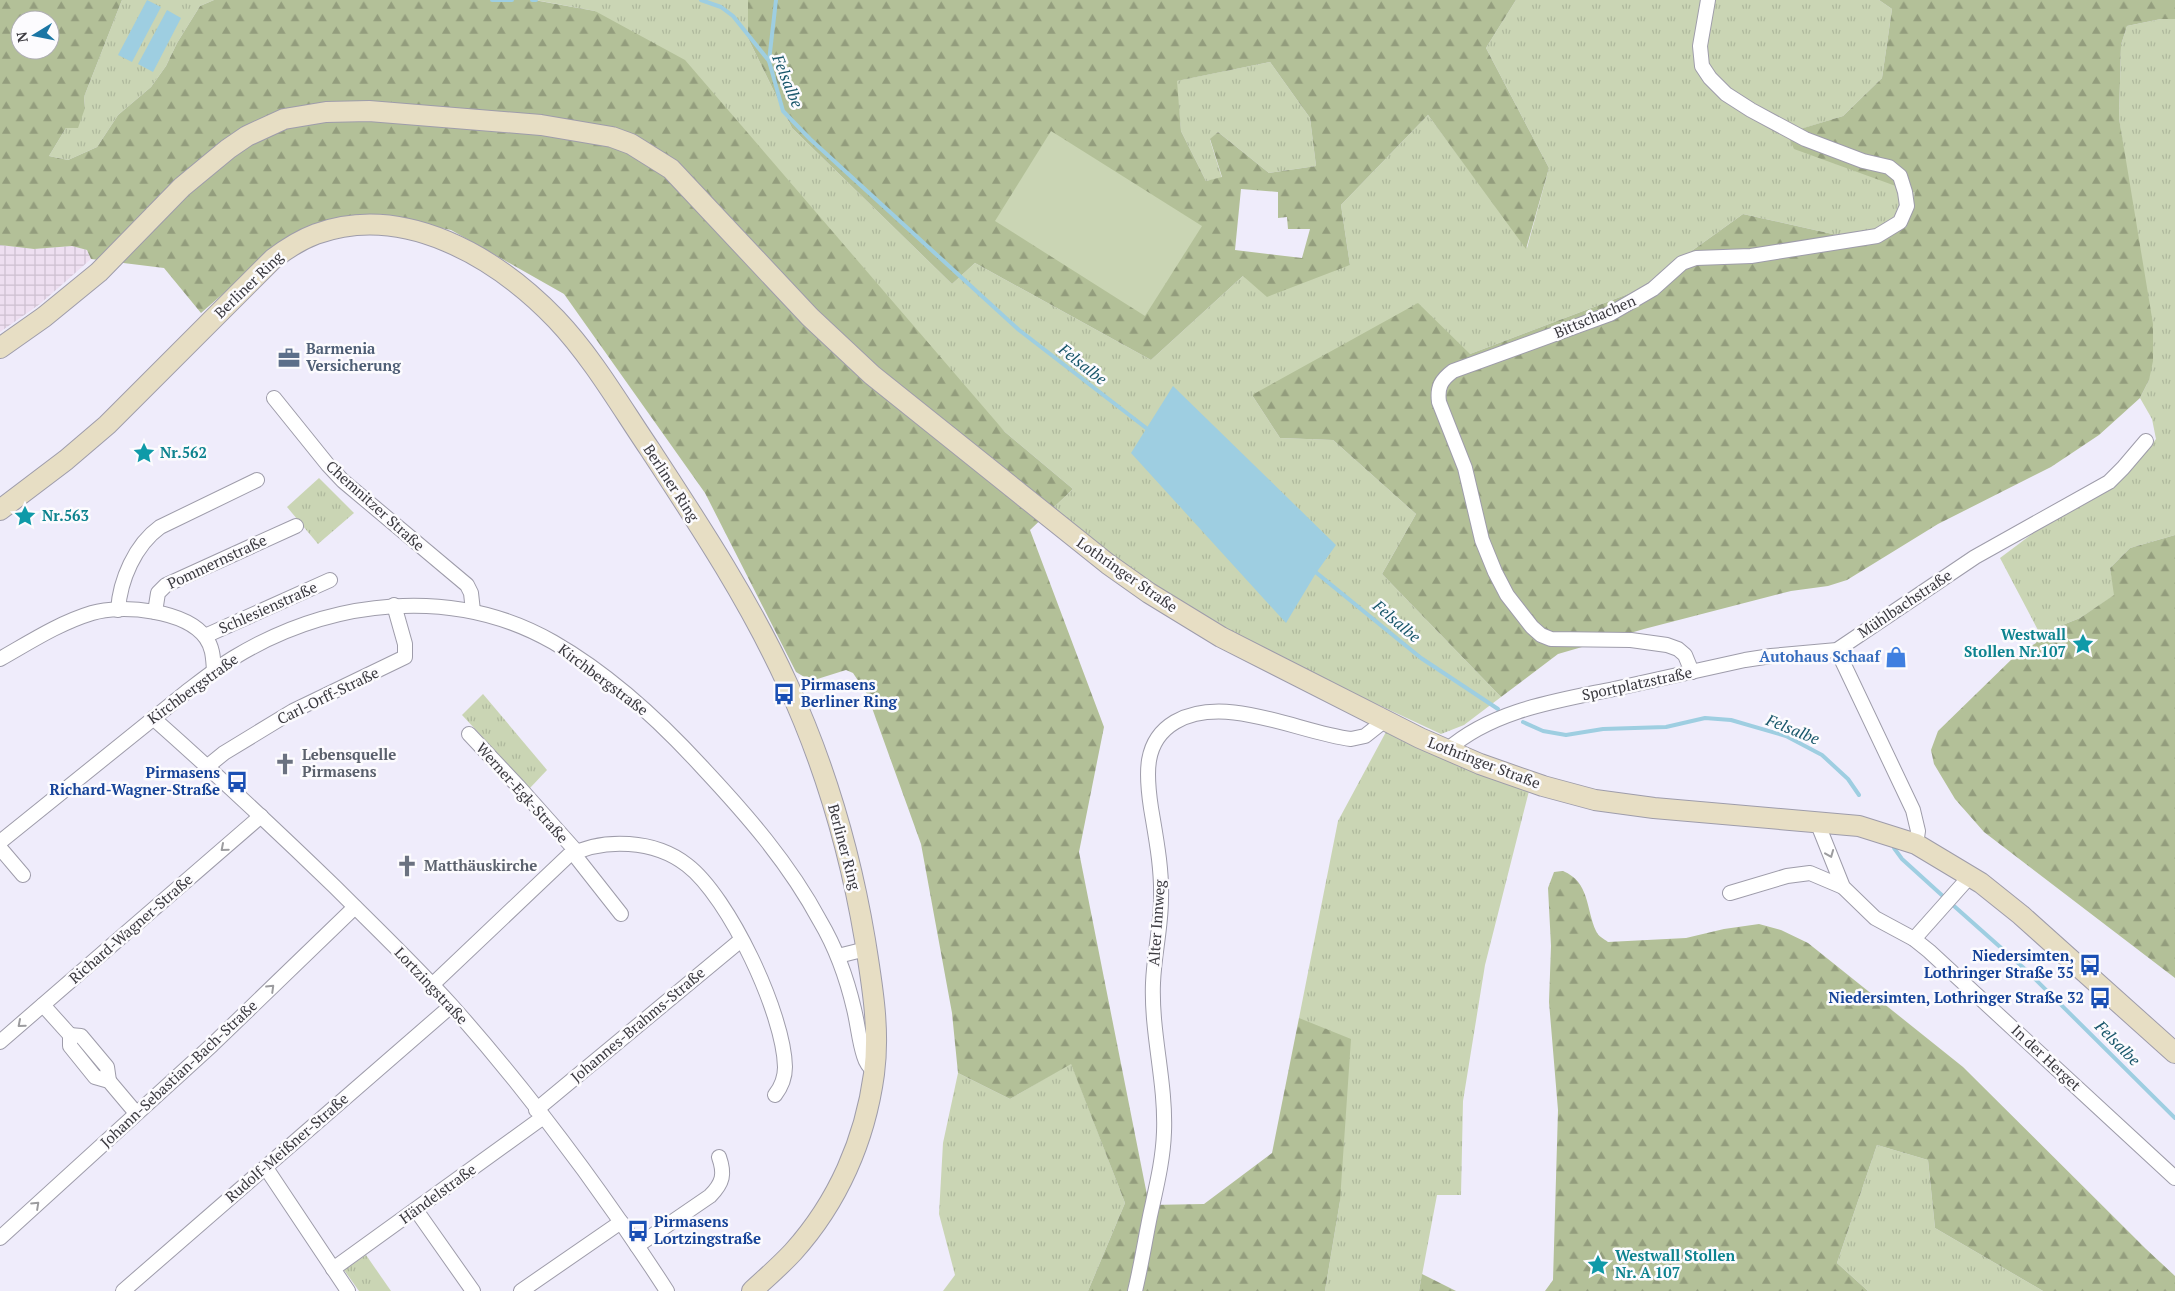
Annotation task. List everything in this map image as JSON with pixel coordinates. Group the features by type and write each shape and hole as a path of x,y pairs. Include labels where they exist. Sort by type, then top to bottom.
{"main road":[{"name":"Lothringer Straße","path":"0,348 99,272 182,187 228,149 263,128 284,119 326,112 346,111 541,124 593,132 631,144 671,169 837,343 885,386 1124,577 1229,641 1447,750 1526,780 1595,800 1696,813 1859,826 1916,844 1971,876 2021,915 2175,1052"},
{"name":"Berliner Ring","path":"0,510 85,445 273,259 299,241 332,230 368,226 414,230 458,246 489,262 515,282 567,333 590,362 685,503 743,598 787,683 822,768 845,844 857,895 876,1021 874,1071 869,1106 859,1138 839,1186 810,1231 792,1252 752,1291"}],"street":[{"name":"Bittschachen","path":"1692,672 1685,655 1678,649 1667,645 1631,640 1550,640 1532,628 1507,595 1482,540 1465,468 1439,402 1437,391 1441,381 1453,371 1610,314 1653,290 1682,263 1696,258 1751,256 1877,236 1900,222 1907,206 1905,192 1900,176 1889,167 1863,161 1805,139 1751,110 1726,94 1710,78 1702,66 1700,46 1708,0"},
{"name":"Chemnitzer Straße","path":"274,398 328,465 344,481 467,585 471,593 473,611"},
{"name":"Mühlbachstraße","path":"1837,650 1975,557 2109,482 2146,441"},
{"path":"118,610 120,593 134,559 140,547 151,534 160,527 257,480"},
{"name":"Pommernstraße","path":"155,612 158,593 166,585 296,526"},
{"name":"Schlesienstraße","path":"205,636 330,580"},
{"name":"Kirchbergstraße","path":"0,842 214,670 257,645 318,620 360,610 394,605 435,606 473,611 531,631 569,651 606,678 664,728 742,810 805,894 838,956 854,1006 864,1057 868,1066 874,1071"},
{"name":"Carl-Orff-Straße","path":"208,766 224,753 294,710 405,657 405,644 394,605"},
{"path":"0,659 75,619 94,613 118,610 155,612 187,622 205,636 211,646 214,670"},
{"name":"Sportplatzstraße","path":"1447,750 1473,731 1525,708 1771,656 1837,650"},
{"path":"1837,650 1913,810 1918,831 1916,844"},
{"name":"Alter Innweg","path":"1135,1291 1156,1193 1164,1133 1164,1099 1153,983 1162,900 1161,876 1150,802 1148,768 1151,747 1175,722 1215,712 1239,712 1351,739 1358,739 1371,733 1384,720"},
{"name":"Lortzingstraße","path":"153,718 261,816 355,907 451,1006 539,1114 621,1222 667,1291"},
{"name":"Werner-Egk-Straße","path":"469,734 518,786 574,852 621,914"},
{"name":"Richard-Wagner-Straße","path":"0,1042 261,816"},
{"name":"In der Herget","path":"1817,822 1843,886 1875,918 1914,939 2006,1021 2175,1178"},
{"path":"432,985 558,864 574,852 596,846 630,844 648,846 674,856 699,876 712,891 741,940 762,981 781,1039 785,1068 781,1088 775,1095"},
{"path":"0,848 23,875"},
{"name":"In der Herget","path":"1730,893 1787,876 1810,873 1843,886"},
{"path":"1914,939 1971,876"},
{"name":"Johann-Sebastian-Bach-Straße","path":"0,1238 212,1045 355,907"},
{"name":"Johannes-Brahms-Straße","path":"539,1114 741,940"},
{"path":"838,956 866,949"},
{"path":"43,1005 70,1035 70,1046 95,1078 109,1081 136,1113"},
{"name":"Rudolf-Meißner-Straße","path":"124,1291 451,1006"},
{"name":"Händelstraße","path":"333,1269 416,1210 539,1114"},
{"path":"637,1246 710,1196 720,1186 723,1179 723,1168 719,1157"},
{"path":"266,1168 348,1291"},
{"path":"416,1210 473,1291"},
{"path":"521,1291 621,1222"}],"shaded area":[{"path":"0,245 34,249 72,246 87,250 91,259 40,304 0,332"}],"green space":[{"path":"0,0 122,0 84,97 85,108 78,128 66,128 49,156 68,160 97,147 118,115 151,87 166,66 177,43 200,6 214,0 534,0 595,11 685,60 1005,432 1073,489 1030,530 1104,727 1079,852 1149,1205 1204,1204 1272,1153 1299,1018 1351,1039 1340,1201 1325,1291 1088,1291 1125,1203 1071,1064 1010,1099 958,1073 952,1013 921,844 867,694 853,673 846,670 811,681 796,672 705,493 564,294 451,230 383,216 265,257 201,313 164,268 91,259 87,250 72,246 34,249 0,245"},
{"path":"122,0 214,0 200,6 177,43 166,66 151,87 118,115 97,147 68,160 49,156 66,128 85,108 84,97"},
{"path":"535,0 748,0 748,38 792,128 952,284 975,263 1151,360 1243,276 1350,265 1341,205 1428,115 1527,248 1549,168 1486,48 1516,0 1879,0 1892,9 1882,78 1843,116 1788,133 1915,193 1906,227 1868,242 1743,214 1636,291 1470,354 1252,395 1280,438 1333,440 1416,514 1382,574 1501,697 1464,725 1441,734 1278,658 1230,631 1132,571 1052,509 1073,489 1005,432 595,11"},
{"path":"748,0 1516,0 1486,48 1549,168 1526,249 1428,115 1341,205 1350,265 1267,297 1243,276 1151,360 975,263 952,284 792,128 748,38","holes":["1270,62 1310,118 1316,166 1269,173 1218,132 1210,139 1222,177 1206,181 1181,131 1177,81","1241,189 1278,192 1278,218 1287,217 1288,229 1310,229 1302,258 1235,250"]},
{"path":"1879,0 2175,0 2175,19 2161,19 2127,26 2121,45 2119,118 2153,324 2153,361 2149,380 2140,398 2099,435 2051,467 1938,524 1847,580 1828,586 1791,591 1644,629 1558,654 1501,697 1382,574 1416,514 1333,440 1280,438 1252,395 1418,303 1470,354 1636,291 1743,214 1868,242 1906,227 1915,193 1794,149 1787,133 1843,116 1882,78 1892,9"},
{"path":"2161,19 2175,19 2175,535 2130,548 2110,568 2115,595 2080,618 2040,634 2000,558 2040,528 2116,484 2139,461 2156,439 2152,419 2140,398 2149,380 2129,186 2119,118 2121,45 2127,26"},
{"path":"1270,62 1310,118 1316,166 1269,173 1218,132 1210,140 1222,178 1206,181 1181,131 1176,81"},
{"path":"1051,131 1202,226 1145,316 995,221"},
{"path":"319,478 354,513 318,544 287,507"},
{"path":"2175,535 2175,978 1984,832 1955,799 1934,764 1931,750 1938,731 2014,657 2036,643 2040,634 2080,618 2114,595 2110,568 2130,548"},
{"path":"483,694 547,770 530,788 462,715"},
{"path":"1387,730 1529,791 1485,965 1463,1101 1461,1195 1437,1195 1419,1291 1325,1291 1340,1201 1299,1018 1338,821"},
{"path":"1563,871 1572,876 1583,889 1596,931 1608,942 1686,938 1724,929 1759,924 1781,930 1808,943 1963,1067 2175,1276 2175,1291 2043,1291 1935,1228 1928,1160 1877,1145 1837,1263 1868,1291 1545,1291 1553,1280 1558,1110 1549,1002 1551,946 1548,888 1554,872"},
{"path":"1071,1063 1125,1203 1088,1291 943,1291 955,1275 939,1214 943,1143 958,1073 1010,1099"},
{"path":"1877,1145 1928,1160 1935,1228 2043,1291 1868,1291 1837,1263"},
{"path":"366,1255 391,1291 359,1291 344,1270"},
{"path":"1422,1274 1456,1291 1419,1291"}],"water":[{"path":"147,0 161,7 132,62 118,55"},
{"path":"167,10 181,18 153,72 138,64"},
{"path":"1173,386 1336,545 1316,573 1286,623 1131,453"}],"waterway":[{"name":"Felsalbe","path":"492,0 512,0"},
{"name":"Felsalbe","path":"701,0 721,7 733,16 769,61 783,111 810,139 1019,330 1150,431"},
{"path":"769,61 776,0"},
{"name":"Felsalbe","path":"1313,570 1421,658 1498,709"},
{"name":"Felsalbe","path":"1523,722 1543,731 1566,735 1603,729 1666,727 1705,718 1731,720 1786,736 1822,755 1848,779 1859,795"},
{"name":"Felsalbe","path":"1894,848 1902,859 1945,898"},
{"name":"Felsalbe","path":"1954,906 2026,970 2175,1118"}],"place":[{"name":"Barmenia Versicherung","path":"289,358"},
{"name":"Nr.562","path":"144,453"},
{"name":"Nr.563","path":"25,516"},
{"name":"Westwall Stollen Nr.107","path":"2083,644"},
{"name":"Autohaus Schaaf","path":"1896,657"},
{"name":"Pirmasens Berliner Ring","path":"784,694"},
{"name":"Lebensquelle Pirmasens","path":"285,764"},
{"name":"Pirmasens Richard-Wagner-Straße","path":"237,782"},
{"name":"Matthäuskirche","path":"407,866"},
{"name":"Niedersimten, Lothringer Straße 35","path":"2090,965"},
{"name":"Niedersimten, Lothringer Straße 32","path":"2100,998"},
{"name":"Pirmasens Lortzingstraße","path":"638,1231"},
{"name":"Westwall Stollen Nr. A 107","path":"1598,1265"}]}
